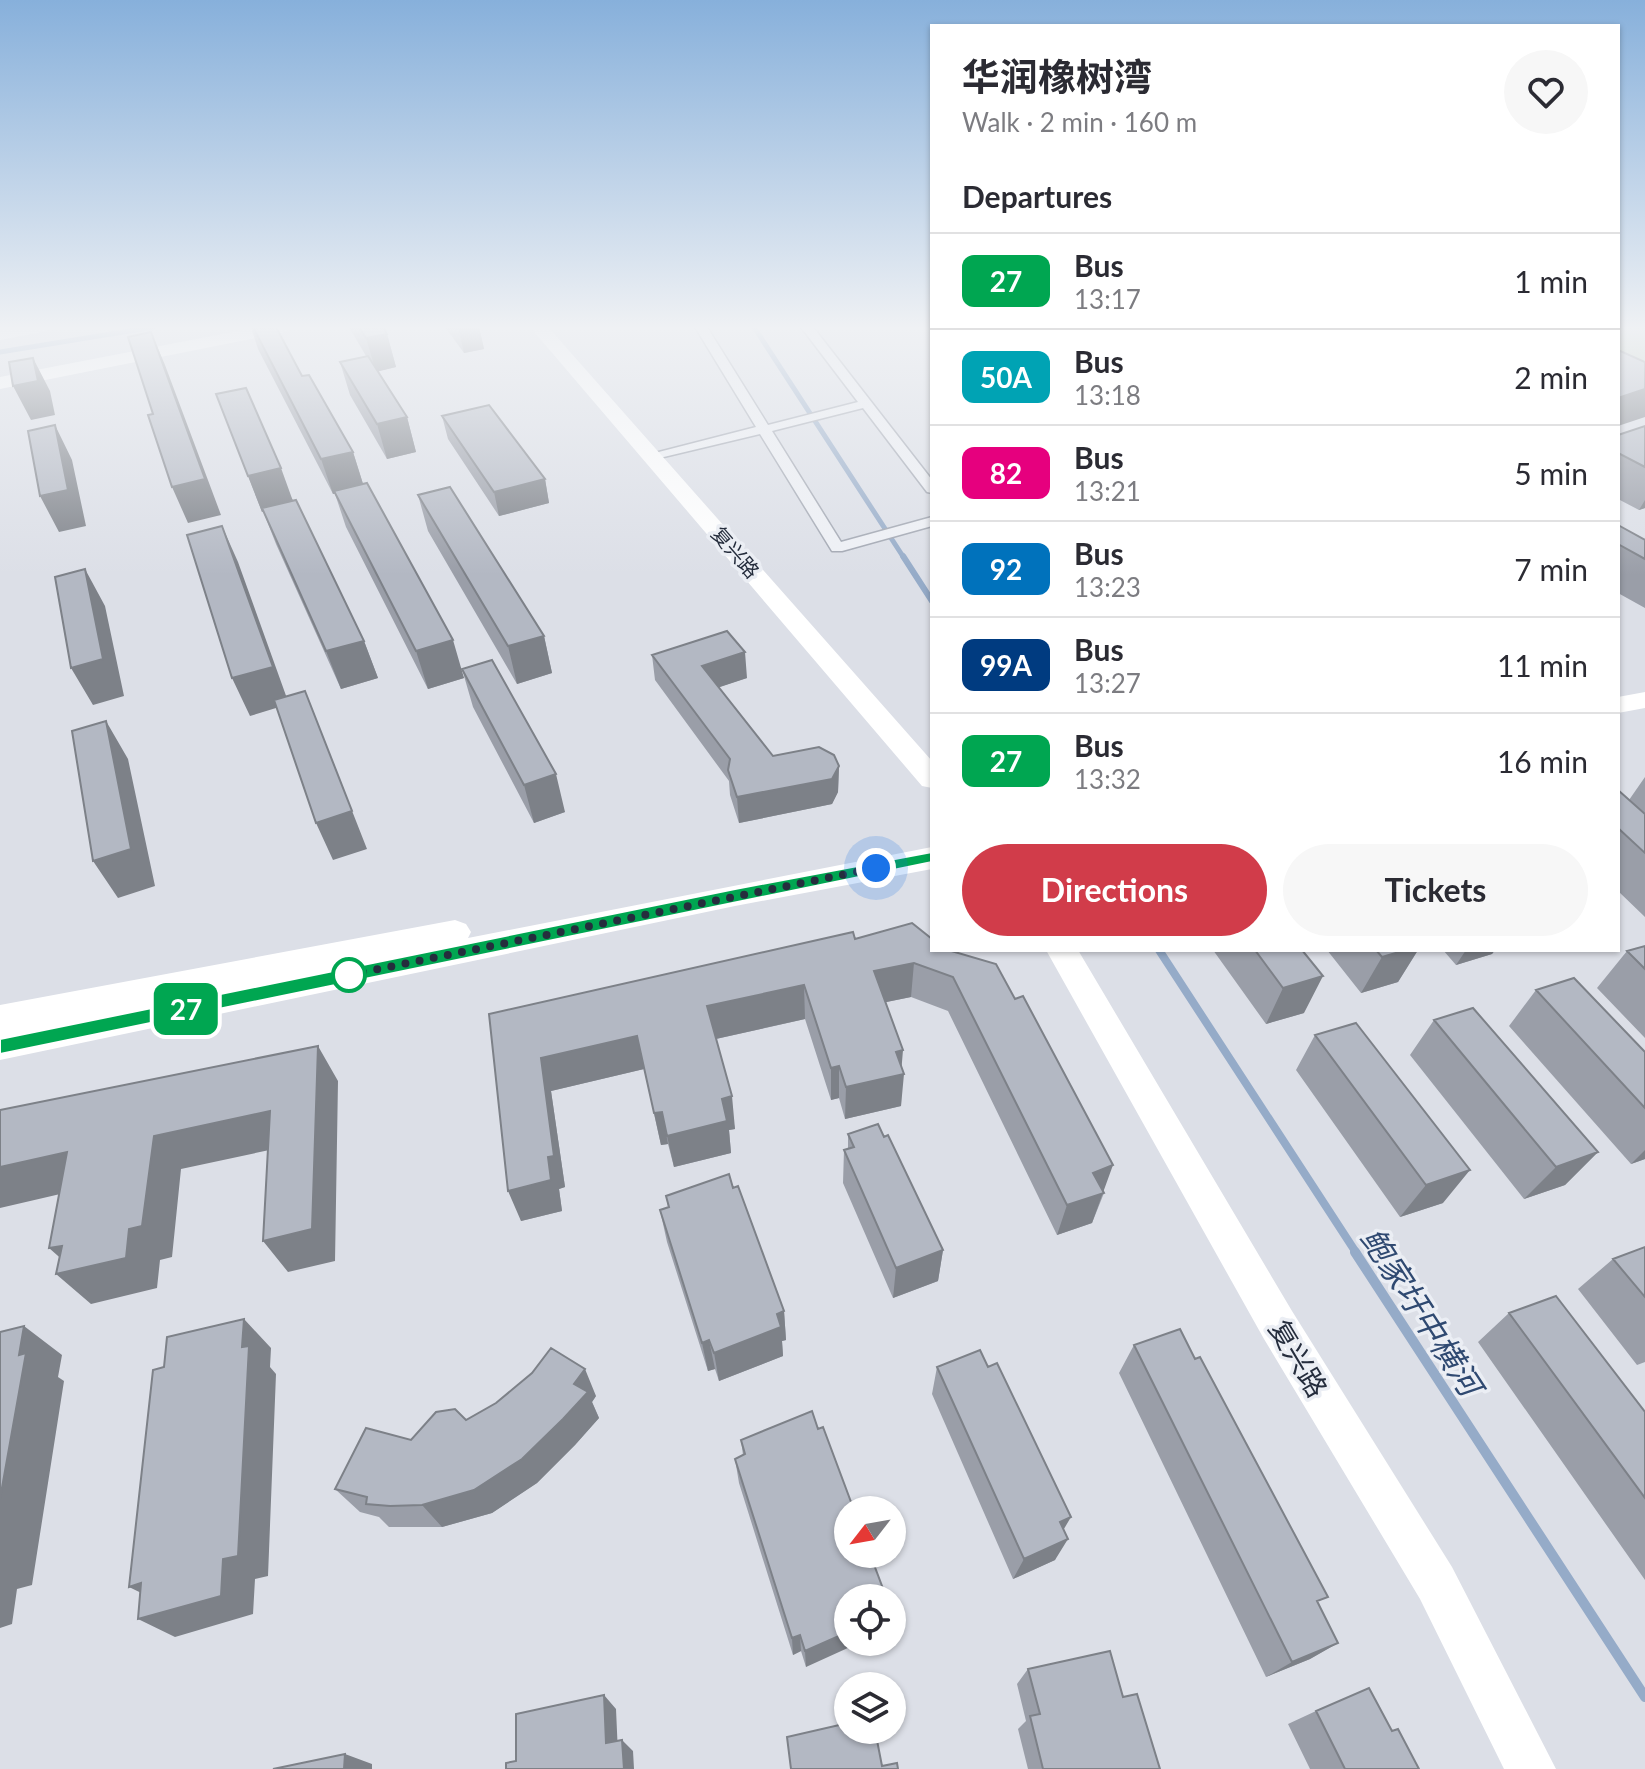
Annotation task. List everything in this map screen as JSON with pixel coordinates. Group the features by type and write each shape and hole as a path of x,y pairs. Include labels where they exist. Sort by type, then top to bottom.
{"street":[{"name":"复兴路","path":"615,410 930,751"},
{"name":"复兴路","path":"620,410 930,777"},
{"path":"751,410 837,548 930,522"},
{"path":"659,456 842,410"},
{"path":"868,410 930,486"},
{"path":"1620,705 1645,700"},
{"path":"1620,725 1645,720"},
{"path":"0,1019 930,839"},
{"path":"0,1046 735,895 930,858"},
{"name":"复兴路","path":"1063,952 1278,1325 1436,1583 1531,1769"}],"building":[{"path":"152,410 179,410 205,479 172,487 148,415 153,414"},
{"path":"222,410 255,410 281,468 248,476"},
{"path":"296,410 329,410 353,452 321,459"},
{"path":"368,410 402,410 407,417 377,424"},
{"path":"470,410 492,410 545,479 494,492 442,416"},
{"path":"55,425 68,490 40,496 28,431"},
{"path":"1645,426 1645,467 1620,454 1620,434"},
{"path":"367,483 453,640 416,651 334,491"},
{"path":"450,487 544,636 508,646 418,495"},
{"path":"296,500 364,641 326,651 262,508"},
{"path":"222,526 273,667 232,678 187,535"},
{"path":"1620,526 1645,540 1645,559 1620,545"},
{"path":"85,569 103,659 71,668 55,577"},
{"path":"727,631 745,652 702,666 773,756 819,747 834,755 839,766 832,779 737,797 728,770 730,759 652,655"},
{"path":"492,660 556,774 524,785 462,669"},
{"path":"305,691 352,811 316,823 274,700"},
{"path":"106,721 131,849 93,861 72,731"},
{"path":"1620,792 1645,814 1645,853 1620,830"},
{"path":"912,923 930,937 930,952 955,952 996,964 1015,999 1023,996 1113,1165 1093,1173 1104,1193 1067,1205 953,977 914,963 874,971 903,1050 896,1052 904,1074 846,1087 839,1066 831,1068 804,985 707,1006 732,1096 722,1099 727,1121 667,1136 662,1112 654,1113 637,1036 541,1058 554,1156 548,1157 551,1180 508,1191 489,1014 853,932 855,939"},
{"path":"1645,946 1645,969 1627,951"},
{"path":"1256,952 1304,952 1323,976 1283,988"},
{"path":"1378,952 1399,952 1382,957"},
{"path":"1574,978 1645,1052 1645,1108 1536,990"},
{"path":"1473,1008 1598,1152 1556,1167 1434,1020"},
{"path":"1356,1023 1470,1170 1426,1185 1315,1035"},
{"path":"318,1046 312,1229 263,1241 270,1111 154,1136 142,1226 129,1229 126,1258 56,1274 62,1246 49,1248 67,1152 0,1167 0,1110"},
{"path":"878,1124 884,1137 888,1135 943,1250 896,1268 844,1150 854,1147 848,1134"},
{"path":"729,1174 733,1188 738,1186 784,1311 777,1314 781,1327 714,1353 709,1340 702,1343 660,1210 669,1207 666,1196"},
{"path":"1645,1247 1645,1297 1613,1259"},
{"path":"1556,1296 1645,1412 1645,1498 1509,1313"},
{"path":"244,1319 242,1347 249,1346 238,1556 223,1559 221,1596 138,1619 141,1583 129,1587 153,1370 164,1367 167,1337"},
{"path":"24,1326 19,1355 26,1353 0,1499 0,1332"},
{"path":"1180,1329 1195,1359 1200,1357 1328,1597 1317,1601 1338,1643 1292,1662 1134,1345"},
{"path":"551,1348 585,1369 574,1384 588,1392 522,1459 474,1490 422,1505 366,1504 367,1497 335,1489 366,1428 411,1440 436,1412 455,1409 466,1420 496,1403 532,1373"},
{"path":"980,1350 988,1367 997,1363 1071,1517 1060,1522 1068,1539 1024,1559 937,1367"},
{"path":"812,1411 818,1429 823,1427 849,1496 834,1496 834,1568 875,1568 881,1584 834,1584 834,1638 805,1651 800,1635 792,1638 735,1459 745,1454 741,1440"},
{"path":"1110,1651 1123,1697 1137,1694 1160,1769 1043,1769 1030,1716 1040,1714 1028,1669"},
{"path":"1369,1688 1392,1731 1398,1729 1419,1769 1345,1769 1316,1711"},
{"path":"604,1695 606,1743 622,1740 624,1769 506,1769 506,1763 516,1761 516,1714"},
{"path":"834,1726 834,1744 878,1744 882,1766 897,1763 898,1769 791,1769 787,1737"},
{"path":"345,1754 344,1769 273,1769"}],"waterway":[{"name":"鲍家圩中横河","path":"808,410 904,558"},
{"name":"鲍家圩中横河","path":"903,556 930,598"},
{"name":"鲍家圩中横河","path":"1160,952 1357,1254"},
{"name":"鲍家圩中横河","path":"1355,1252 1645,1697"}],"bus line":[{"name":"27","path":"0,1046 735,895 930,858"}],"route":[{"path":"349,975 876,868"}]}
